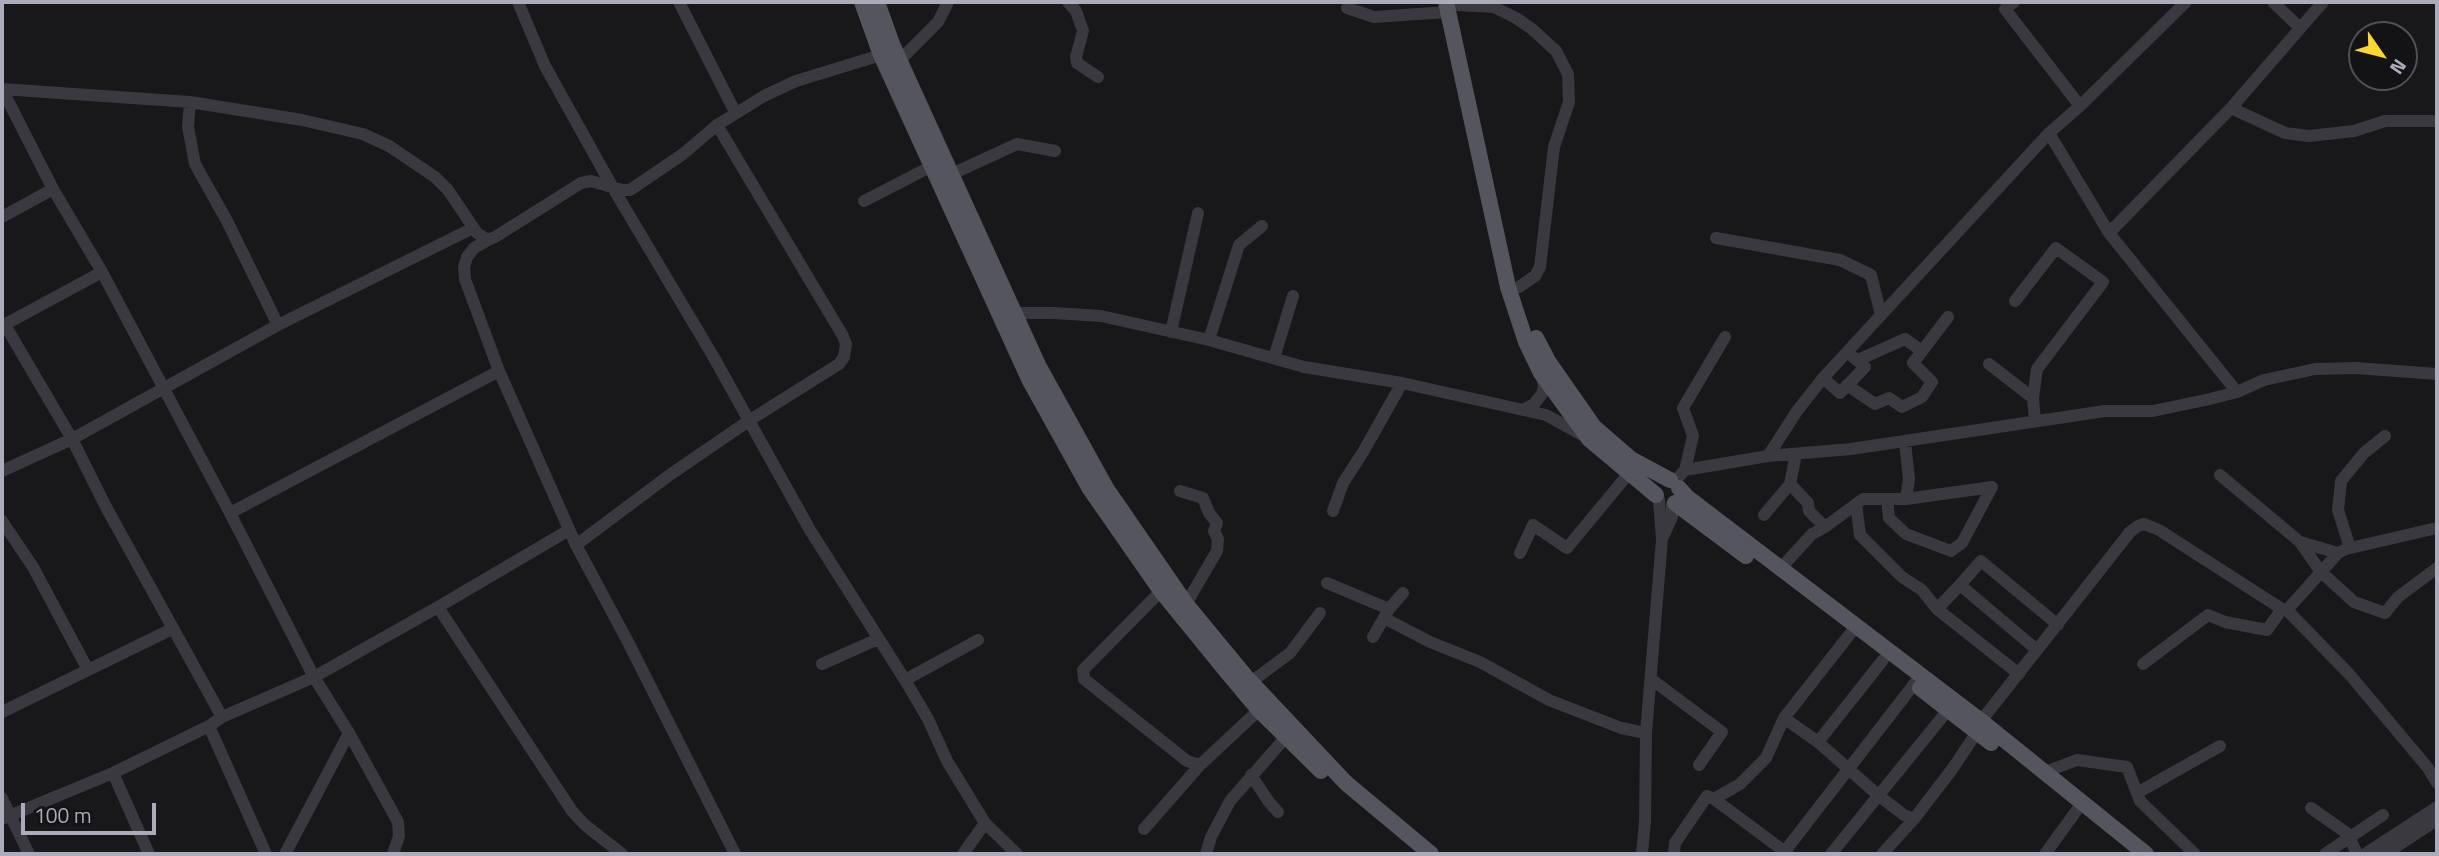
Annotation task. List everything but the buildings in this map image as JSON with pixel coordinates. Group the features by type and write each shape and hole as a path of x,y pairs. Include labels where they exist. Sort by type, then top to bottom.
{"main road":[{"path":"862,2 881,55 932,166 1007,313 1040,367 1088,458 1186,604 1251,682 1346,783 1431,854"},
{"path":"877,2 952,174 1007,313 1029,379 1090,489 1161,591 1259,710 1352,801 1415,854"},
{"path":"1452,5 1519,287 1536,340 1594,427 1883,660 1948,710 1979,726 2045,772 2146,854"},
{"path":"1452,5 1508,287 1520,325 1541,373 1589,439 1630,472 1686,497 1979,726 2131,854"}],"street":[{"path":"518,2 545,66 613,188 750,420 810,530 905,680 928,719 947,761 985,823 1017,854"},
{"path":"679,2 735,112"},
{"path":"900,60 938,22 948,2"},
{"path":"1068,2 1076,11 1083,31 1077,63 1098,77"},
{"path":"2014,2 2005,9 2080,106"},
{"path":"1768,456 1797,411 1823,378 1881,315 2049,133 2186,2"},
{"path":"2273,2 2300,28"},
{"path":"2109,233 2231,108 2323,2"},
{"path":"1347,8 1374,18 1452,5 1494,7 1532,29 1556,51 1568,74 1569,102 1554,147 1543,254 1535,276 1519,287"},
{"path":"735,854 628,640 569,530 499,371 465,279 464,267 474,248 581,183 599,182 613,188 631,190 735,112 796,81 881,55"},
{"path":"2,89 190,102 315,122 363,134 389,146 435,177 473,228 488,240"},
{"path":"2,89 53,189 102,272 230,513 314,677 349,733 398,822 399,836 393,854"},
{"path":"190,102 188,127 195,164 227,221 278,326"},
{"path":"2231,108 2285,133 2309,136 2354,131 2385,121 2437,121"},
{"path":"576,545 671,474 839,364 844,357 846,344 717,125"},
{"path":"2049,133 2109,233 2236,392"},
{"path":"952,174 1017,144 1055,151"},
{"path":"864,201 932,166"},
{"path":"2,217 53,189"},
{"path":"1171,332 1198,213"},
{"path":"1209,340 1239,246 1262,226"},
{"path":"2,471 72,439 278,326 473,228"},
{"path":"1716,238 1840,260 1871,275 1881,315"},
{"path":"2015,301 2056,248 2103,282 2037,369 2035,421"},
{"path":"102,272 3,325 72,439 172,629 222,717"},
{"path":"1274,358 1293,296"},
{"path":"1007,313 1101,316 1209,340 1304,367 1402,383 1552,417 1589,439"},
{"path":"1847,385 1875,404 1889,398 1902,407 1922,397 1932,382 1913,363 1948,317"},
{"path":"1642,854 1646,733 1662,539 1672,517 1671,490 1693,436 1683,408 1725,337"},
{"path":"1858,360 1905,339 1922,351"},
{"path":"1823,378 1840,393 1865,367 1847,352"},
{"path":"1989,364 2034,398"},
{"path":"1671,490 1768,456 1905,442 2105,411 2153,411 2236,392 2264,380 2315,369 2356,368 2437,374"},
{"path":"230,513 499,371"},
{"path":"1522,410 1534,404 1542,394 1544,386 1541,373"},
{"path":"1333,510 1343,483 1402,383"},
{"path":"2344,551 2338,510 2340,481 2364,453 2385,436"},
{"path":"1905,442 1909,479 1906,499"},
{"path":"1764,515 1790,484 1796,454"},
{"path":"1520,553 1534,525 1567,548 1630,472"},
{"path":"2220,475 2300,542 2321,572 2354,602 2385,613 2398,597 2437,568"},
{"path":"1790,484 1808,503 1809,511 1825,527"},
{"path":"1780,569 1812,534 1863,499 1887,499 1906,499 1992,487 1962,543 1951,551 1906,534 1889,518 1887,499"},
{"path":"1180,491 1203,498 1217,523 1214,531 1218,539 1217,551 1186,604"},
{"path":"1856,504 1860,535 1902,577 1922,590 1937,609 2019,674"},
{"path":"2,521 33,567 87,668"},
{"path":"1882,854 1954,768 1979,726 2130,532 2144,524 2159,530 2285,610 2350,676 2428,768 2437,783"},
{"path":"6,817 113,773 222,717 314,677 569,530"},
{"path":"2300,542 2344,551 2434,532"},
{"path":"2143,664 2208,615 2225,622 2267,630 2344,551"},
{"path":"1937,609 1981,561 2058,625"},
{"path":"1327,583 1386,614 1430,642 1480,662 1549,700 1621,728 1646,733"},
{"path":"1960,585 2037,650"},
{"path":"1161,591 1083,670 1084,678 1187,761 1200,765"},
{"path":"1373,637 1386,614 1403,593"},
{"path":"438,607 572,811 585,825 622,854"},
{"path":"1251,682 1290,653 1321,613"},
{"path":"2,712 87,668 172,629"},
{"path":"1714,799 1740,783 1766,758 1784,718 1850,634"},
{"path":"821,664 878,639"},
{"path":"905,680 978,640"},
{"path":"1818,742 1883,660"},
{"path":"1651,679 1722,732 1699,765"},
{"path":"1675,853 1675,843 1707,796 1787,853 1914,683"},
{"path":"1144,830 1200,765 1259,710"},
{"path":"1831,854 1948,710"},
{"path":"1784,718 1818,742 1879,796 1904,815 1914,819"},
{"path":"209,726 266,854"},
{"path":"285,854 349,733"},
{"path":"1206,854 1211,837 1230,801 1286,737"},
{"path":"2137,793 2220,746"},
{"path":"2045,772 2077,760 2127,767 2140,801 2195,854"},
{"path":"113,773 149,854"},
{"path":"1251,775 1278,811"},
{"path":"2,798 6,817 29,854"},
{"path":"2365,854 2437,807"},
{"path":"2311,808 2348,834 2357,854"},
{"path":"2045,854 2077,810"},
{"path":"2325,854 2383,815"},
{"path":"2385,854 2437,820"},
{"path":"963,854 985,823"}]}
